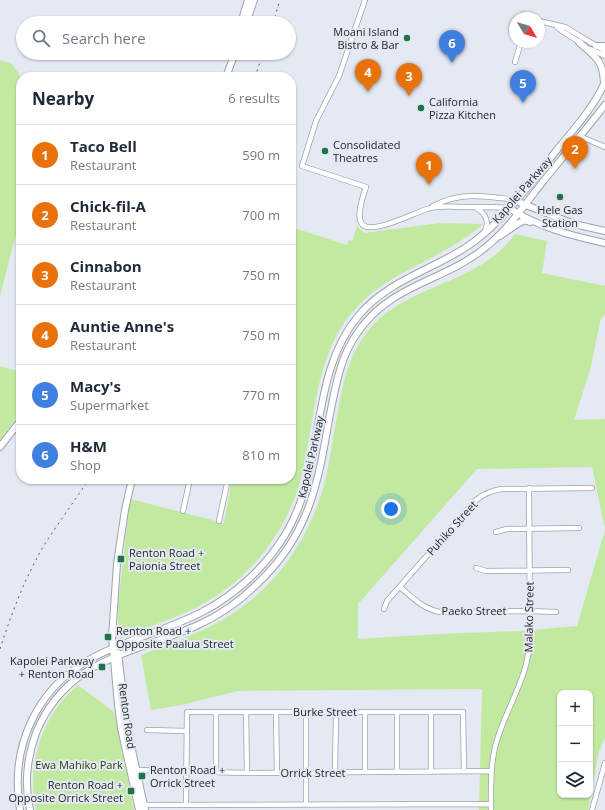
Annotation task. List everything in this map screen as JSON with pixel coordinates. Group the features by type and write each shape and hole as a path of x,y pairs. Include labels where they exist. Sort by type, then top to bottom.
{"main road":[{"path":"243,16 248,0"},
{"path":"248,16 254,0"},
{"path":"579,42 601,63 604,73 604,83"},
{"path":"596,46 605,46"},
{"path":"225,72 229,60"},
{"path":"228,72 232,60"},
{"name":"Kapolei Parkway","path":"20,810 17,781 20,754 29,727 37,710 54,688 67,674 82,663 115,647 192,617 210,608 239,588 264,563 284,537 294,518 302,497 309,476 328,373 337,349 350,327 366,307 387,290 402,280 462,250 485,232 517,200 580,121 601,91 604,83"},
{"name":"Kapolei Parkway","path":"30,810 27,790 28,764 34,739 43,719 55,700 73,681 94,666 116,656 187,630 215,616 241,599 268,574 284,553 305,518 319,474 338,376 345,354 357,333 373,314 392,298 473,257 497,237 518,214 605,105"},
{"path":"517,200 524,205 574,224 605,231"},
{"path":"509,208 518,214 570,235 605,243"},
{"path":"497,237 524,221 537,222"},
{"path":"0,447 16,426"},
{"name":"Renton Road","path":"131,484 125,510 117,564 113,622 118,673 118,699 125,750 139,810"},
{"name":"Renton Road","path":"118,673 144,808"},
{"path":"118,699 124,698"}],"street":[{"path":"365,0 339,76 316,120 302,166 366,187 359,217 361,223 366,227 388,224 447,200 466,196 487,196 517,200"},
{"path":"545,22 556,26 594,52 605,56"},
{"path":"556,26 564,27 605,51"},
{"path":"515,62 519,48"},
{"path":"579,136 605,147"},
{"path":"427,209 447,206 509,208"},
{"path":"473,206 482,211 486,217 487,225 485,232"},
{"path":"184,511 189,484"},
{"path":"219,521 227,484"},
{"name":"Malako Street","path":"491,807 491,771 498,737 528,662 530,611 528,488"},
{"name":"Puhiko Street","path":"384,609 388,601 400,586 480,497 488,492 497,489 592,488"},
{"path":"496,532 505,529 579,528"},
{"path":"476,568 486,571 568,570"},
{"name":"Paeko Street","path":"400,586 422,605 440,612 556,612"},
{"name":"Burke Street","path":"187,731 187,712 463,712 464,771"},
{"path":"216,712 216,772"},
{"path":"246,712 247,773"},
{"path":"276,712 277,773"},
{"path":"306,712 306,805"},
{"path":"335,772 336,712"},
{"path":"365,712 365,772"},
{"path":"397,712 397,772"},
{"path":"431,712 431,772"},
{"path":"147,730 187,731 186,804"},
{"path":"592,810 605,763"},
{"name":"Orrick Street","path":"136,770 247,773 491,771"},
{"path":"144,808 186,804 254,804 293,807 306,805 368,808 491,807"},
{"path":"217,804 217,810"},
{"path":"254,804 254,810"}],"green space":[{"path":"0,60 12,64 18,72 16,72 16,234 0,296"},
{"path":"440,223 483,224 466,238 392,279 375,291 359,305 344,323 330,349 321,376 299,486 283,523 261,556 233,584 199,606 190,611 121,638 118,629 118,606 130,499 224,523 231,484 296,484 296,229 347,245 349,240 352,241 357,226 364,233"},
{"path":"515,234 547,241 542,273 605,286 605,314 601,318 590,370 574,420 605,419 605,529 592,467 477,469 358,604 358,639 519,631 577,626 605,530 605,738 599,751 593,783 593,690 557,690 557,798 590,798 588,810 479,810 482,689 238,691 181,705 151,710 141,655 204,629 224,619 240,608 269,583 282,569 303,536 312,519 324,484 342,393 349,367 360,342 368,331 384,315 402,303 482,264 500,251"},
{"path":"0,366 16,371 16,418 0,441"},
{"name":"Ewa Mahiko Park","path":"78,685 114,712 134,810 36,810 33,793 33,775 35,758 40,742 46,726 55,711 65,697"}],"railway":[{"path":"275,16 280,0"},
{"path":"257,72 261,60"},
{"path":"0,649 9,621 32,567 46,542 86,484"}],"place":[{"name":"Moani Island Bistro & Bar","path":"407,38"},
{"name":"H&M","path":"452,63"},
{"name":"Auntie Anne's","path":"368,92"},
{"name":"Cinnabon","path":"409,96"},
{"name":"Macy's","path":"523,103"},
{"name":"California Pizza Kitchen","path":"421,108"},
{"name":"Consolidated Theatres","path":"325,151"},
{"name":"Chick-fil-A","path":"575,169"},
{"name":"Taco Bell","path":"429,185"},
{"name":"Hele Gas Station","path":"560,197"},
{"name":"Renton Road + Paionia Street","path":"121,559"},
{"name":"Renton Road + Opposite Paalua Street","path":"108,637"},
{"name":"Kapolei Parkway + Renton Road","path":"102,667"},
{"name":"Renton Road + Orrick Street","path":"142,776"},
{"name":"Renton Road + Opposite Orrick Street","path":"131,791"}]}
